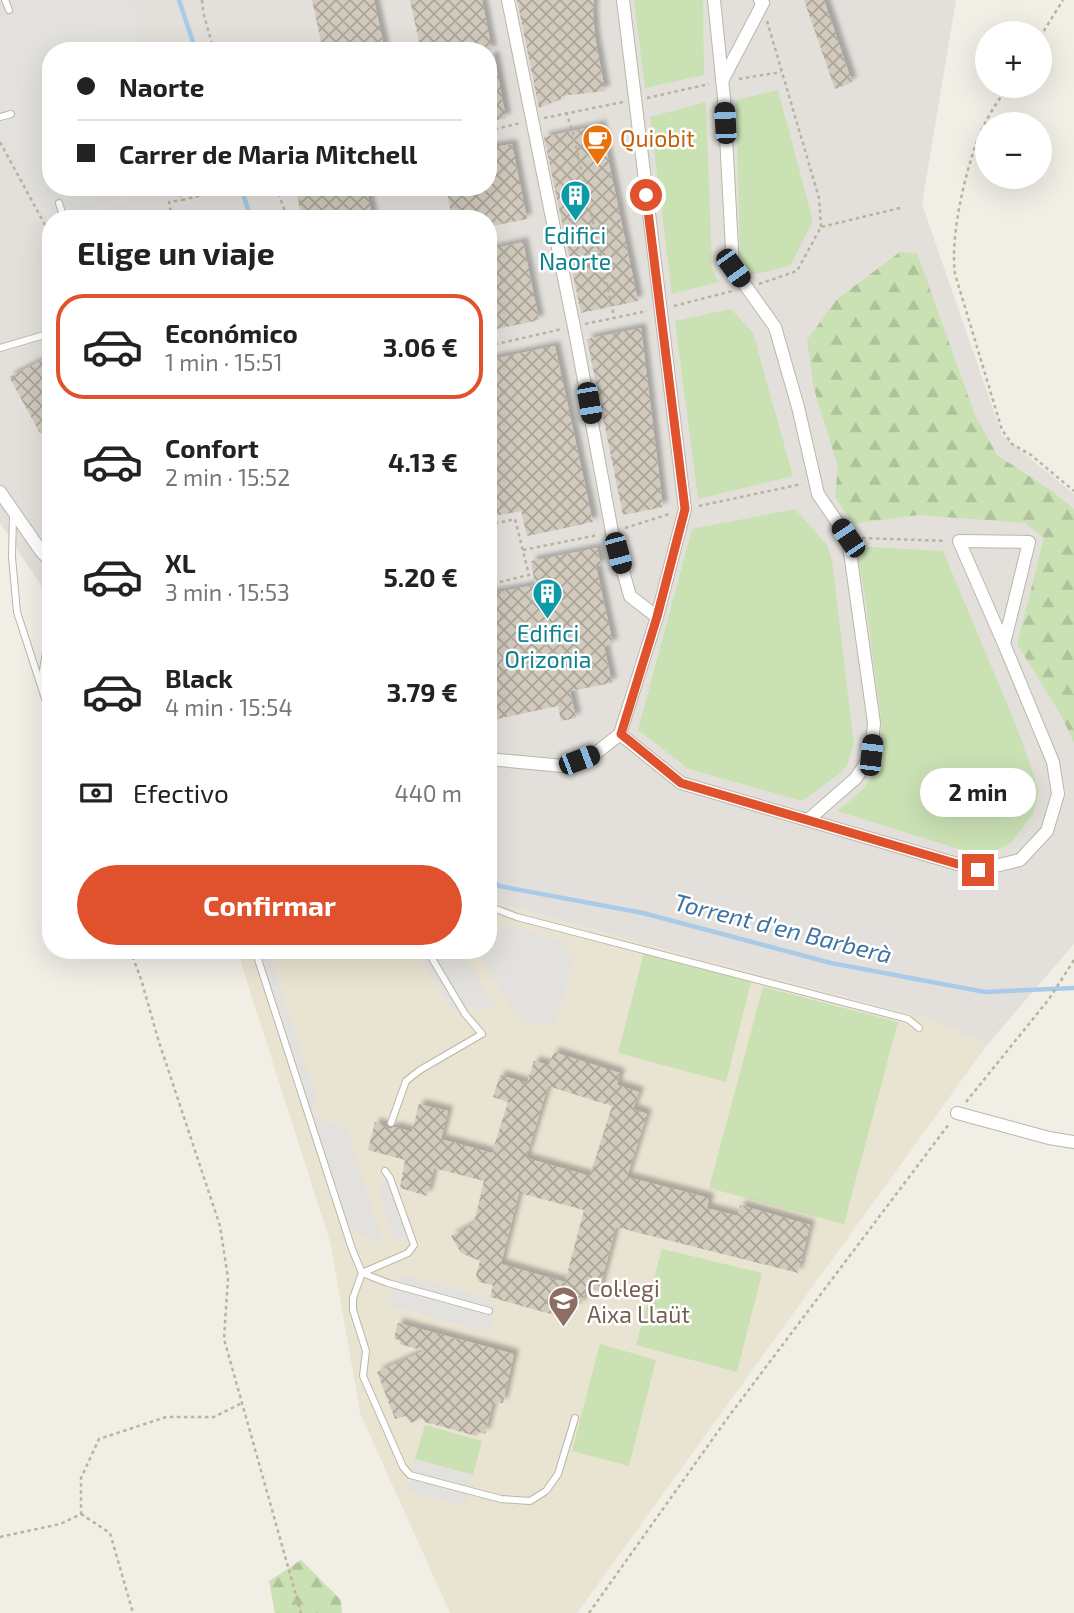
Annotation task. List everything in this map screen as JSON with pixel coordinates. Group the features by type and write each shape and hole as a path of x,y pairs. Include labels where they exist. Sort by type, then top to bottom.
{"street":[{"path":"508,0 612,532 630,596 657,617"},
{"path":"497,760 563,766 596,753 621,734 657,617 685,509 623,0"},
{"path":"714,0 722,81 733,268 775,327 798,407 818,494 848,538 874,723 871,755 856,778 808,820"},
{"path":"722,81 761,2"},
{"path":"0,492 13,513 42,546"},
{"path":"621,734 681,783 978,870 1020,860 1047,831 1058,794 1054,762 959,541 1029,542 1004,643"},
{"path":"957,1113 1049,1138 1074,1142"}],"lane":[{"path":"5,0 9,10"},
{"path":"0,117 11,114"},
{"path":"58,204 60,210"},
{"path":"0,348 42,336"},
{"path":"13,513 12,556 17,612 42,689"},
{"path":"41,686 42,679"},
{"path":"497,909 542,924 908,1019 919,1028"},
{"path":"258,959 362,1273 353,1298 366,1351 363,1376 403,1467 410,1475 500,1499 530,1501 546,1491 558,1474 575,1418"},
{"path":"391,1123 406,1081 482,1034 465,1014 432,959"},
{"path":"362,1273 408,1253 414,1245 390,1178 385,1171"},
{"path":"362,1273 489,1311"}],"path":[{"path":"202,0 211,42"},
{"path":"1050,21 1062,0"},
{"path":"497,344 661,309 747,288 797,271 821,227 819,198 761,2"},
{"path":"1001,98 976,142 956,233 953,256 955,274 1003,430 1013,444 1031,455 1074,491"},
{"path":"566,112 614,317"},
{"path":"0,142 42,219"},
{"path":"180,196 182,200"},
{"path":"170,210 169,202 200,196"},
{"path":"821,227 900,208"},
{"path":"497,523 515,519 529,575 497,583"},
{"path":"848,538 959,541"},
{"path":"133,959 220,1226 228,1278 224,1339 301,1613"},
{"path":"589,1613 729,1416 957,1113 1049,999 1074,960"},
{"path":"81,1514 81,1478 99,1439 166,1418 214,1417 242,1403"},
{"path":"0,1537 60,1524 81,1514"},
{"path":"81,1514 110,1533 132,1613"}],"shaded area":[{"path":"0,0 956,0 922,204 1002,435 1074,494 1074,944 987,1045 929,1019 497,903 497,210 42,210 42,587 0,523"},
{"path":"132,0 135,42 42,42 42,196 102,196 72,210 42,212 0,128 0,1"},
{"path":"115,196 134,196 120,204"},
{"name":"Col·legi Aixa Llaüt","path":"497,903 929,1019 987,1045 577,1613 450,1613 360,1413 331,1245 240,959 497,959"},
{"path":"506,925 567,942 566,953 574,956 555,1027 547,1024 527,1024 514,1012 482,959 497,959 497,930 501,933"},
{"path":"259,959 271,959 317,1101 308,1112 348,1131 383,1244 344,1225"},
{"path":"421,959 467,959 496,1008 453,1012"},
{"path":"390,1178 409,1235 394,1240 377,1183"},
{"path":"398,1274 496,1301 489,1332 389,1305"},
{"path":"415,1459 473,1475 465,1506 407,1490"}],"green space":[{"path":"634,0 703,0 704,75 645,88"},
{"path":"778,90 813,221 790,266 747,276 740,260 736,100"},
{"path":"706,102 712,268 719,282 672,294 650,117"},
{"path":"900,252 917,253 975,415 997,455 1052,491 1074,509 1074,743 1061,715 1017,644 1044,538 1025,523 919,515 853,524 835,497 838,467 814,389 807,340 837,299"},
{"path":"731,309 753,333 793,476 698,499 675,321"},
{"path":"795,509 827,545 832,560 854,745 847,765 838,775 802,801 689,769 638,730 692,529"},
{"path":"855,546 943,551 1016,725 1039,790 1033,814 1011,843 991,853 972,853 837,811 856,796 871,778 878,763 882,740 866,607"},
{"path":"644,953 751,982 726,1082 618,1053"},
{"path":"763,987 898,1022 844,1224 709,1188"},
{"path":"662,1249 762,1273 737,1372 636,1345"},
{"path":"600,1344 656,1360 629,1466 572,1451"},
{"path":"425,1425 482,1441 473,1475 415,1459"},
{"path":"301,1560 341,1600 342,1613 275,1613 269,1581"}],"building":[{"path":"312,0 374,0 383,42 321,42"},
{"path":"410,0 482,0 490,42 419,42"},
{"path":"517,0 594,0 595,37 605,91 561,96 561,99 539,108"},
{"path":"804,0 824,0 852,82 835,89"},
{"path":"497,72 506,118 497,120"},
{"path":"601,125 638,301 581,313 544,137"},
{"path":"512,144 527,219 497,225 497,210 450,210 448,196 497,196 497,146"},
{"path":"297,196 368,196 371,210 300,210"},
{"path":"523,242 539,320 497,329 497,248"},
{"path":"641,328 663,507 623,515 587,339"},
{"path":"555,346 593,522 527,536 521,511 497,515 497,358"},
{"path":"42,360 42,432 40,433 9,377"},
{"name":"Edifici Orizonia","path":"597,548 601,565 596,566 613,644 604,646 612,683 570,691 576,718 561,721 558,706 497,719 497,592 535,585 531,561"},
{"path":"554,1052 620,1073 617,1085 639,1092 633,1109 647,1114 627,1177 709,1198 707,1208 738,1216 740,1205 810,1225 798,1273 616,1227 599,1291 586,1288 582,1303 576,1306 562,1303 558,1316 490,1297 493,1285 479,1282 476,1275 480,1261 461,1253 451,1236 474,1223 484,1181 434,1168 427,1196 400,1188 405,1160 368,1150 375,1122 390,1129 395,1127 412,1132 419,1104 448,1111 441,1139 492,1153 508,1102 493,1097 500,1075 527,1083 534,1061 549,1065","holes":["548,1086 612,1106 590,1176 526,1158","519,1193 584,1210 565,1282 501,1264"]},
{"path":"398,1323 514,1354 503,1403 493,1402 485,1434 480,1432 476,1436 425,1422 422,1418 411,1423 405,1416 395,1419 377,1372 424,1351 400,1344 400,1341 394,1338"}],"waterway":[{"name":"Torrent d'en Barberà","path":"179,0 193,42"},
{"name":"Torrent d'en Barberà","path":"244,196 248,210"},
{"name":"Torrent d'en Barberà","path":"497,884 643,913 831,963 985,992 1074,988"}],"place":[{"name":"Quiobit","path":"597,166"},
{"name":"Edifici Naorte","path":"575,222"},
{"name":"Edifici Orizonia","path":"548,620"},
{"name":"Col·legi Aixa Llaüt","path":"564,1329"}],"route":[{"path":"646,195 685,509 657,617 621,734 636,749 681,783 978,870"}]}
